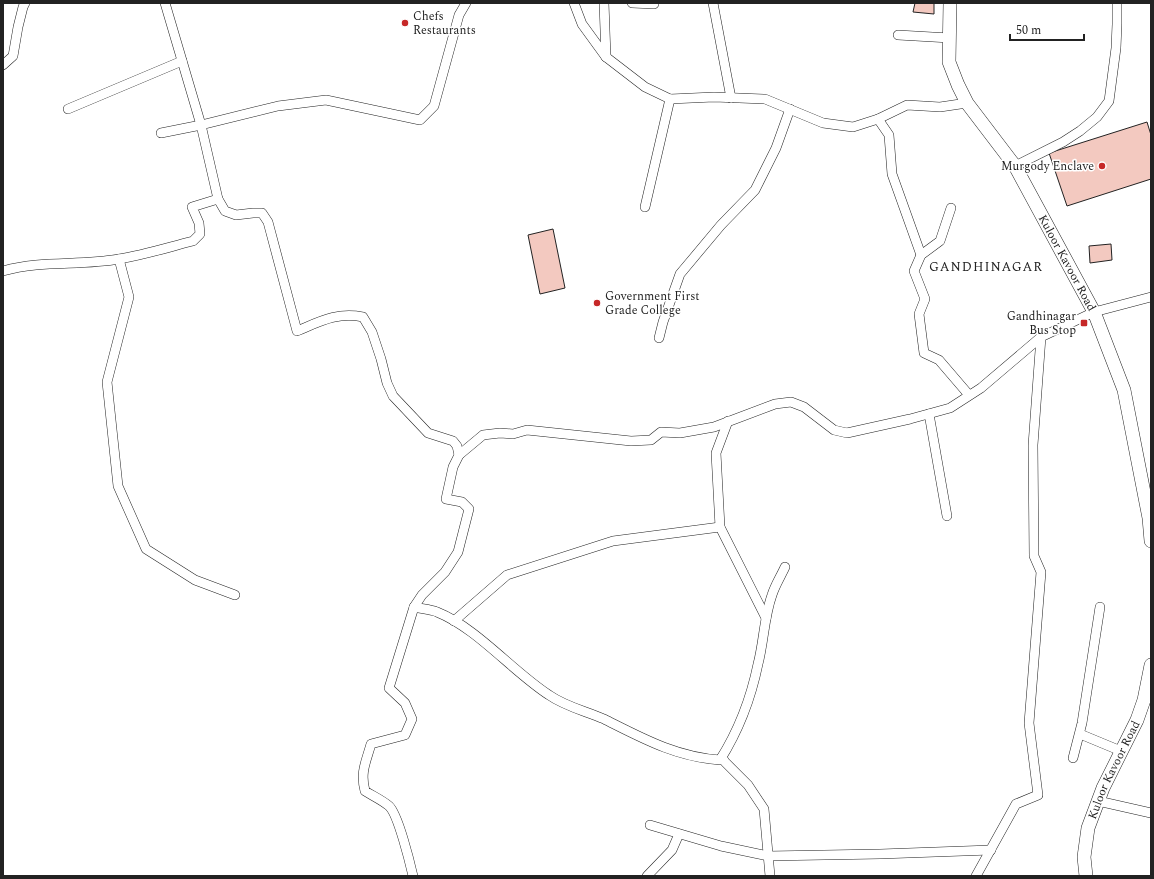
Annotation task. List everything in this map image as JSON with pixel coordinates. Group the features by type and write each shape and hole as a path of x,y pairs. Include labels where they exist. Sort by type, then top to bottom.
{"main road":[{"name":"Kuloor Kavoor Road","path":"950,3 949,62 958,85 967,103 1015,166 1094,312 1124,390 1150,518 1151,541"},
{"name":"Kuloor Kavoor Road","path":"1086,876 1084,857 1088,828 1103,788 1148,698 1151,665"}],"street":[{"path":"3,64 13,56 18,27 25,3"},
{"path":"166,3 201,125 218,199 225,211 236,215 253,212 262,213 268,222 297,331 332,317 350,315 363,317 372,332 387,383 393,396 428,433 453,441 457,446 459,455"},
{"path":"161,133 278,106 326,100 420,120 434,106 459,15 466,3"},
{"path":"574,3 582,24 606,57 645,87 670,99 765,99 823,123 853,127 878,119 906,105 940,107 967,103"},
{"path":"604,3 606,57"},
{"path":"632,3 654,4"},
{"path":"713,3 731,98"},
{"path":"1015,166 1063,142 1080,131 1097,117 1109,101 1118,24 1117,3"},
{"path":"898,35 950,38"},
{"path":"68,109 182,61"},
{"path":"645,207 670,99"},
{"path":"659,338 680,274 721,225 755,190 776,148 790,109"},
{"path":"878,119 889,135 892,174 921,255"},
{"path":"3,271 39,264 119,259 193,241 200,234 199,223 192,207 218,199"},
{"path":"951,208 940,241 921,255 914,271 925,298 919,314 924,353 939,360 969,396"},
{"path":"119,259 129,297 107,382 118,486 146,549 195,580 235,594"},
{"path":"413,876 406,848 390,807 365,792 362,780 371,744 405,735 412,719 405,703 389,688 414,607 422,595 445,572 458,552 469,509 462,502 446,499 453,467 459,455 483,435 500,433 513,434 527,430 631,441 651,440 661,432 680,433 714,427 775,404 791,402 804,407 834,430 847,433 910,420 950,408 969,396 981,388 1040,337 1094,312 1151,297"},
{"path":"976,876 1016,804 1038,795 1029,723 1041,572 1034,556 1033,445 1040,337"},
{"path":"929,414 947,516"},
{"path":"728,421 716,453 720,527 766,618"},
{"path":"454,621 507,575 613,541 720,527"},
{"path":"414,607 436,612 454,621 479,639 549,696 569,706 603,719 673,752 720,760 733,737 746,708 759,663 766,618 772,594 785,567"},
{"path":"1073,758 1080,734 1100,607"},
{"path":"1080,734 1122,751"},
{"path":"722,757 725,762 748,785 764,809 770,876"},
{"path":"1098,801 1151,813"},
{"path":"650,825 721,846 768,856 991,850"},
{"path":"648,876 672,850 679,834"}],"building":[{"path":"915,3 934,3 934,14 913,12"},
{"name":"Murgody Enclave","path":"1147,122 1151,135 1151,179 1067,206 1049,153"},
{"path":"553,229 565,288 540,294 528,235"},
{"path":"1111,244 1112,260 1090,263 1089,246"}],"place":[{"name":"Chefs Restaurants","path":"405,23"},
{"name":"Murgody Enclave","path":"1102,166"},
{"name":"Government First Grade College","path":"597,303"},
{"name":"Gandhinagar Bus Stop","path":"1084,323"}],"district":[{"name":"GANDHINAGAR","path":"986,266"}]}
